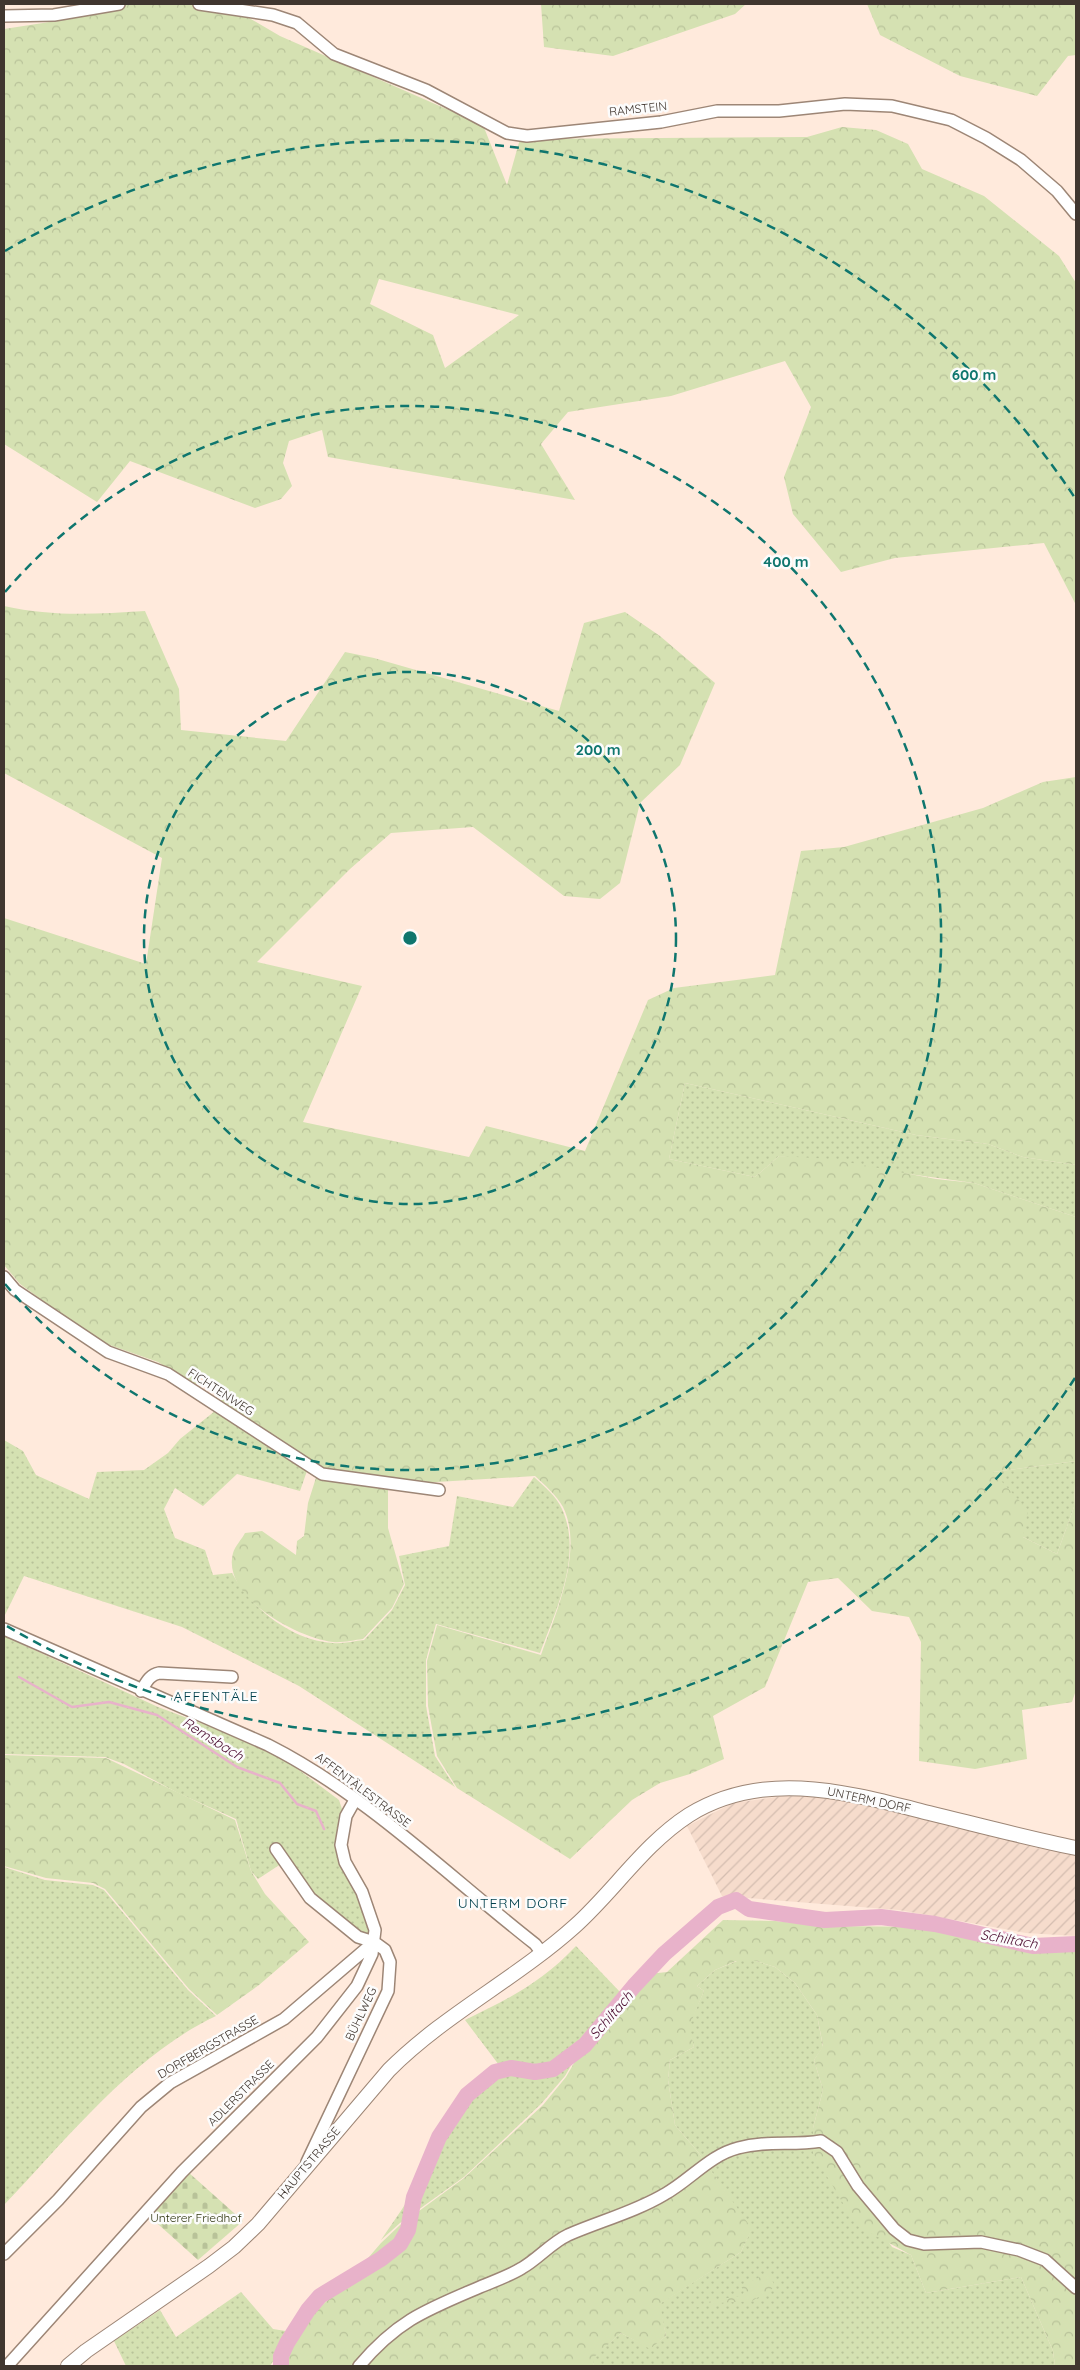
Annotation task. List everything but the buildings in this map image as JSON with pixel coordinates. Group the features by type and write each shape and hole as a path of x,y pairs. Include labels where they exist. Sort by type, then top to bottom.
{"main road":[{"name":"UNTERM DORF","path":"542,1953 576,1926 636,1862 688,1816 730,1797 753,1790 782,1787 851,1793 1041,1841 1076,1848"},
{"name":"HAUPTSTRASSE","path":"68,2366 86,2351 234,2247 258,2224 406,2052 443,2022 542,1953"}],"street":[{"path":"4,16 54,15 119,4"},
{"name":"RAMSTEIN","path":"199,4 273,15 297,23 334,54 426,90 507,133 527,136 661,122 717,111 779,111 844,104 892,106 951,120 986,138 1021,160 1057,191 1076,214"},
{"name":"FICHTENWEG","path":"4,1277 15,1290 108,1352 168,1374 322,1474 439,1490"},
{"name":"AFFENTÄLESTRASSE","path":"4,1629 141,1691 268,1744 303,1763 355,1800 535,1944 542,1953"},
{"path":"141,1691 146,1681 154,1674 159,1673 232,1676"},
{"name":"ADLERSTRASSE","path":"7,2365 182,2172 317,2037 357,1986 372,1954 375,1930 362,1892 345,1862 341,1845 346,1816 355,1800"},
{"name":"BÜHLWEG","path":"276,1849 310,1898 358,1937 374,1942 385,1950 390,1962 388,1990 303,2170"},
{"name":"DORFBERGSTRASSE","path":"4,2254 58,2200 141,2106 170,2083 284,2018 374,1942"},
{"path":"359,2366 380,2342 404,2323 429,2308 521,2269 565,2236 665,2194 710,2162 736,2148 762,2143 804,2144 821,2141 837,2152 858,2186 894,2229 908,2240 924,2244 981,2242 1019,2250 1045,2260 1076,2288"}],"shaded area":[{"path":"783,1796 810,1796 862,1804 938,1820 1037,1848 1076,1854 1076,1936 1026,1933 899,1910 722,1896 687,1826 733,1803"}],"green space":[{"path":"128,4 225,4 280,36 483,125 507,185 520,139 807,137 842,127 876,130 908,144 922,169 984,196 1059,256 1076,283 1076,605 1044,543 895,558 841,572 793,514 784,477 811,407 785,361 671,396 568,412 541,444 575,500 328,457 322,430 289,441 283,463 292,486 281,499 255,508 130,461 97,502 4,444 4,29 56,21","holes":["379,279 519,315 445,368 433,335 370,304"]},
{"path":"541,4 746,4 735,14 613,56 544,47"},
{"path":"867,4 1076,4 1076,55 1068,56 1037,96 960,76 880,35"},
{"path":"4,606 57,613 91,614 145,611 179,689 181,730 286,741 345,652 374,658 559,711 584,623 625,612 660,636 715,683 680,765 640,803 620,883 600,899 564,896 473,827 391,833 350,869 257,962 362,986 303,1122 469,1157 486,1126 585,1151 648,1000 674,988 775,975 801,851 844,847 983,808 1043,782 1076,777 1076,1165 1023,1157 988,1144 916,1135 685,1083 669,1159 755,1177 779,1156 831,1159 936,1179 974,1183 1076,1217 1076,1461 993,1472 1028,1510 1023,1537 1057,1554 1074,1507 1076,1466 1076,1690 1072,1702 1022,1710 1027,1759 975,1769 919,1761 921,1642 909,1617 872,1611 838,1578 808,1582 765,1687 713,1716 724,1759 690,1774 660,1783 632,1800 570,1859 457,1788 437,1756 428,1706 427,1661 437,1625 541,1655 566,1581 571,1542 569,1524 563,1507 554,1494 535,1476 388,1485 388,1528 404,1584 392,1608 363,1639 333,1642 301,1633 265,1612 250,1599 239,1585 232,1569 235,1548 245,1533 262,1531 296,1555 297,1541 304,1536 308,1503 320,1465 220,1402 229,1391 204,1374 195,1385 158,1362 98,1341 20,1284 4,1265 4,918 146,964 162,858 4,773"},
{"path":"685,1083 916,1135 988,1144 1023,1157 1076,1165 1076,1217 974,1183 779,1156 755,1177 669,1159"},
{"path":"215,1411 308,1468 300,1491 237,1474 203,1506 175,1488 164,1509 175,1538 205,1550 213,1575 232,1573 250,1599 274,1620 302,1636 317,1641 345,1643 364,1640 392,1610 405,1585 399,1556 449,1546 457,1496 513,1507 534,1477 550,1492 559,1504 568,1527 570,1545 568,1563 560,1601 540,1653 436,1624 426,1660 426,1706 435,1756 455,1787 299,1686 182,1627 24,1576 4,1617 4,1440 23,1451 36,1475 89,1499 97,1472 144,1470 168,1453 180,1439"},
{"path":"1076,1461 1074,1507 1057,1554 1023,1537 993,1472"},
{"path":"4,1636 158,1707 219,1730 287,1761 339,1800 342,1809 337,1839 372,1932 365,1936 307,1891 287,1860 258,1879 251,1871 236,1819 178,1793 124,1764 105,1757 4,1754"},
{"path":"4,1755 106,1758 235,1820 251,1871 265,1894 309,1942 259,1985 217,2015 189,1989 105,1889 93,1883 46,1878 4,1866"},
{"path":"4,1867 45,1880 93,1885 104,1890 188,1990 216,2016 186,2033 157,2053 129,2076 77,2126 4,2205"},
{"path":"723,1920 775,1921 825,1926 933,1927 1029,1947 1076,1948 1076,2366 1055,2366 1053,2351 1021,2277 926,2293 911,2255 856,2225 813,2153 813,2128 823,2090 814,2060 823,2046 817,2015 795,1983 775,1967 756,1961 736,1961 715,1970 697,1986 704,1991 689,2027 694,2047 670,2060 668,2080 675,2125 698,2152 752,2229 741,2252 660,2304 666,2336 650,2349 621,2333 593,2358 594,2366 281,2366 280,2363 296,2335 313,2314 350,2279 381,2243 400,2225 464,2178 543,2105 566,2077 593,2030 625,1990 649,1974 667,1972"},
{"path":"576,1946 620,1992 592,2029 565,2076 541,2104 464,2177 400,2223 381,2240 409,2198 437,2145 460,2109 473,2093 488,2081 505,2073 465,2020 524,1989 550,1970"},
{"path":"737,1961 756,1961 775,1967 795,1983 817,2015 823,2047 814,2060 823,2090 813,2128 892,2247 911,2255 926,2293 1021,2277 1053,2351 1055,2366 594,2366 592,2358 621,2333 650,2348 666,2336 659,2304 741,2252 751,2230 698,2152 675,2125 668,2080 670,2060 694,2047 688,2027 704,1991 697,1986 715,1970"},
{"name":"Unterer Friedhof","path":"188,2172 243,2221 198,2260 149,2216"},
{"path":"769,2273 775,2287 752,2301 718,2303 693,2308 714,2300 741,2296 744,2292 741,2286"},
{"path":"241,2292 273,2329 292,2332 270,2366 126,2366 114,2341 160,2310 176,2337"}],"waterway":[{"name":"Remsbach","path":"19,1677 72,1707 109,1702 157,1715 237,1767 280,1783 297,1804 316,1811 324,1829"},
{"name":"Schiltach","path":"281,2366 281,2356 287,2343 308,2310 320,2296 381,2259 400,2244 408,2230 414,2197 439,2137 467,2095 495,2072 511,2068 535,2072 553,2069 585,2045 634,1986 664,1954 718,1907 736,1900 749,1909 825,1920 881,1917 935,1924 1033,1946 1076,1944"}],"district":[{"name":"AFFENTÄLE","path":"216,1696"},
{"name":"UNTERM DORF","path":"513,1903"}]}
